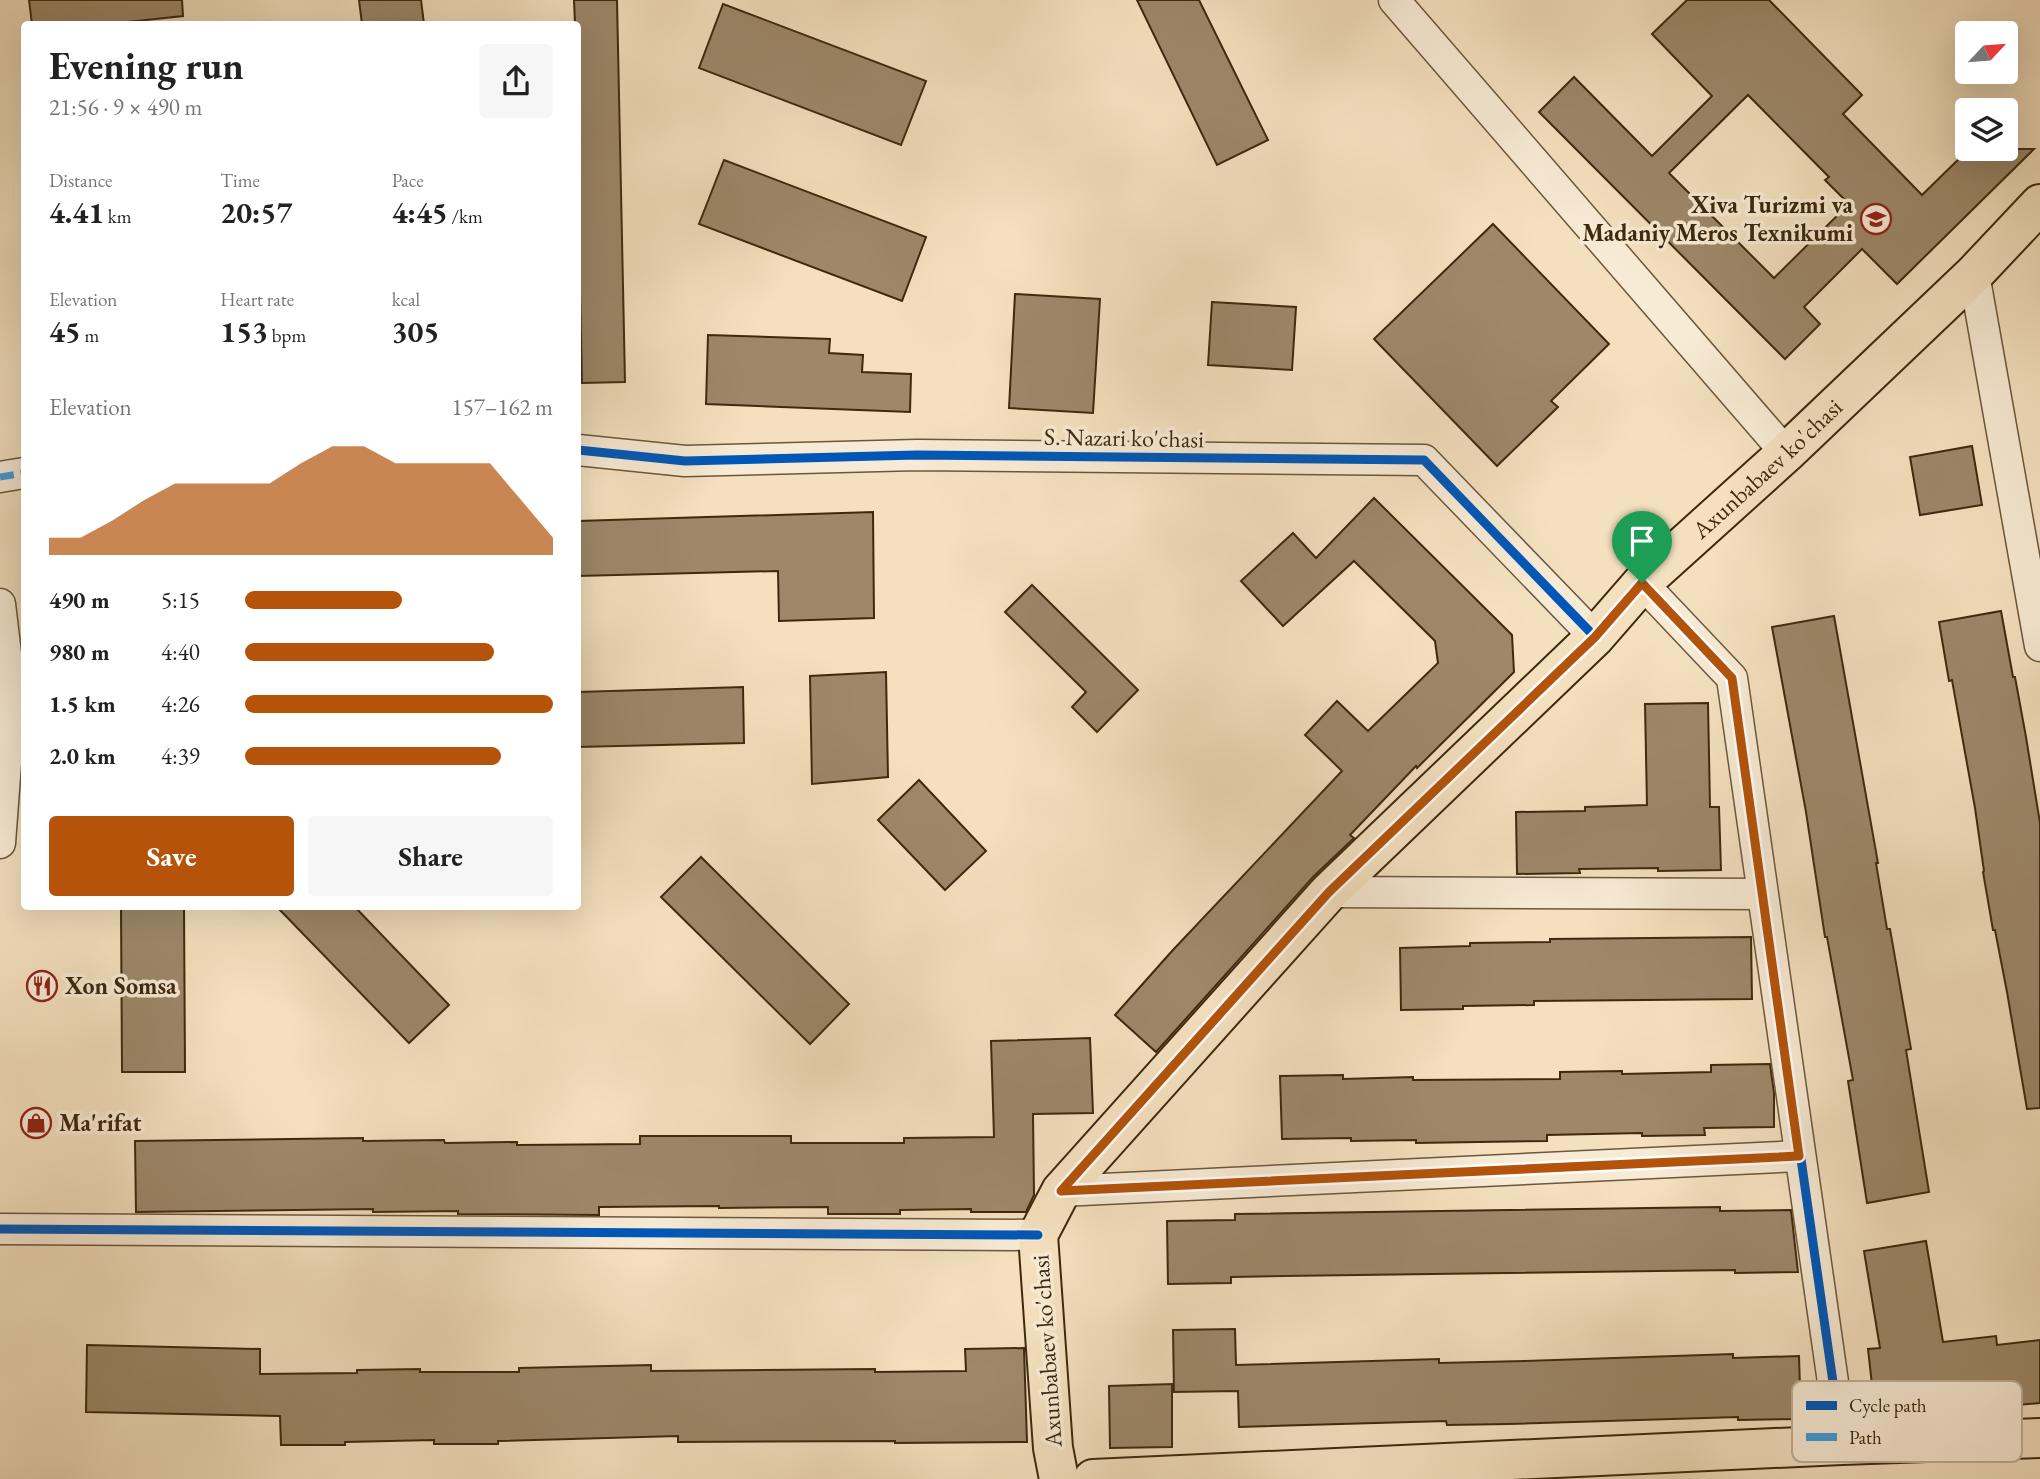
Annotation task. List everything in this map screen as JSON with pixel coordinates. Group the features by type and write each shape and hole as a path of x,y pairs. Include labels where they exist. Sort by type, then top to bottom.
{"main road":[{"name":"Axunbabaev ko'chasi","path":"1059,1479 1053,1448 1038,1234 1061,1191 1329,892 1595,637 1642,583 1786,453 1974,274 2040,204"},
{"path":"2022,1439 2040,1438"},
{"path":"1093,1479 1792,1447"}],"street":[{"path":"1394,0 1786,453"},
{"path":"1974,274 2040,646"},
{"name":"S. Nazari ko'chasi","path":"581,450 685,461 917,455 1424,460 1595,637"},
{"path":"0,477 21,474"},
{"path":"1642,583 1732,678 1832,1381"},
{"path":"0,604 11,696 0,843"},
{"path":"1329,892 1762,894"},
{"path":"1061,1191 1799,1156"},
{"path":"0,1229 1038,1234"}],"building":[{"path":"29,0 182,0 183,16 137,21 32,21"},
{"path":"359,0 421,0 424,21 362,21"},
{"path":"574,0 617,0 625,382 582,383 581,21 575,21"},
{"path":"1137,0 1199,0 1268,140 1217,165"},
{"path":"1687,0 1769,0 1862,95 1843,114 1922,195 1957,161 2018,161 2018,149 2034,149 1897,284 1862,249 1804,307 1820,324 1785,359 1539,112 1574,77 1652,156 1712,96 1652,34","holes":["1748,95 1829,177 1825,180 1849,204 1774,278 1669,173"]},
{"path":"723,4 926,81 901,145 699,68"},
{"path":"724,160 926,237 902,301 699,224"},
{"path":"1493,224 1609,344 1551,401 1558,407 1497,466 1374,339"},
{"path":"1015,294 1100,299 1093,413 1009,408"},
{"path":"1212,302 1296,307 1292,370 1208,365"},
{"path":"708,335 830,339 829,353 863,355 862,372 911,374 910,412 706,404"},
{"path":"1972,446 1982,505 1920,515 1910,457"},
{"path":"1374,498 1512,635 1514,672 1417,768 1416,766 1350,835 1354,838 1313,877 1156,1052 1115,1015 1342,771 1305,735 1337,701 1368,731 1438,663 1435,641 1354,561 1283,626 1241,581 1293,533 1316,558"},
{"path":"873,512 874,618 779,621 778,571 581,576 581,521"},
{"path":"1032,585 1138,690 1097,732 1072,707 1086,692 1005,612"},
{"path":"2001,611 2040,823 2040,1108 2027,1109 2007,992 1993,930 1952,680 1949,681 1939,622"},
{"path":"1834,616 1878,863 1887,929 1890,929 1911,1049 1906,1050 1929,1192 1867,1203 1848,1081 1853,1080 1825,937 1806,812 1772,627"},
{"path":"886,672 888,777 812,784 810,676"},
{"path":"743,687 744,743 581,747 581,692"},
{"path":"1708,703 1710,807 1719,807 1721,870 1579,869 1580,873 1517,874 1516,812 1585,811 1585,807 1647,805 1645,704"},
{"path":"919,780 986,851 945,890 878,820"},
{"path":"701,857 849,1004 810,1044 661,897"},
{"path":"121,910 184,910 185,1072 122,1072"},
{"path":"280,910 358,910 449,1005 409,1043"},
{"path":"1751,937 1752,999 1534,1001 1534,1005 1401,1010 1400,948 1470,946 1470,943 1550,942 1550,939"},
{"path":"1090,1038 1093,1113 1033,1114 1034,1195 1026,1212 971,1212 971,1209 900,1210 900,1214 828,1214 828,1207 719,1206 599,1207 599,1215 458,1214 458,1211 373,1212 373,1209 136,1212 135,1141 363,1138 363,1141 517,1142 517,1145 640,1144 640,1136 791,1136 791,1143 904,1143 904,1138 994,1137 991,1041"},
{"path":"1770,1064 1774,1093 1774,1127 1704,1128 1705,1135 1547,1135 1547,1141 1416,1143 1416,1140 1351,1141 1351,1138 1282,1139 1280,1076 1343,1075 1343,1079 1413,1077 1413,1080 1560,1079 1560,1072 1711,1072 1711,1065"},
{"path":"1720,1207 1720,1211 1791,1210 1798,1272 1735,1273 1735,1270 1283,1276 1231,1277 1231,1283 1168,1284 1167,1221 1235,1220 1235,1214"},
{"path":"1926,1241 1943,1342 1996,1336 1997,1345 2040,1340 2040,1403 2022,1405 2022,1381 1872,1381 1868,1349 1880,1348 1864,1251"},
{"path":"1235,1329 1236,1365 1439,1359 1439,1363 1733,1354 1733,1358 1799,1356 1800,1381 1792,1381 1792,1419 1738,1420 1738,1417 1447,1425 1446,1421 1239,1427 1238,1391 1174,1392 1173,1330"},
{"path":"87,1345 260,1349 260,1374 420,1369 420,1372 519,1372 519,1368 651,1365 651,1371 966,1371 965,1349 1024,1348 1027,1442 678,1442 678,1436 498,1441 498,1444 434,1444 434,1440 281,1445 280,1416 86,1412"},
{"path":"1172,1384 1172,1447 1110,1448 1109,1386"}],"marked path":[{"path":"0,477 21,474"}],"cycle path":[{"path":"581,450 685,461 917,455 1424,460 1595,637"},
{"path":"1642,583 1732,678 1833,1381"},
{"path":"0,1229 1038,1235"}],"place":[{"name":"Xiva Turizmi va Madaniy Meros Texnikumi","path":"1876,219"},
{"name":"Xon Somsa","path":"42,986"},
{"name":"Ma'rifat","path":"36,1123"}],"route":[{"path":"1642,583 1732,678 1799,1156 1061,1191 1329,892 1595,637 1642,583"}]}
